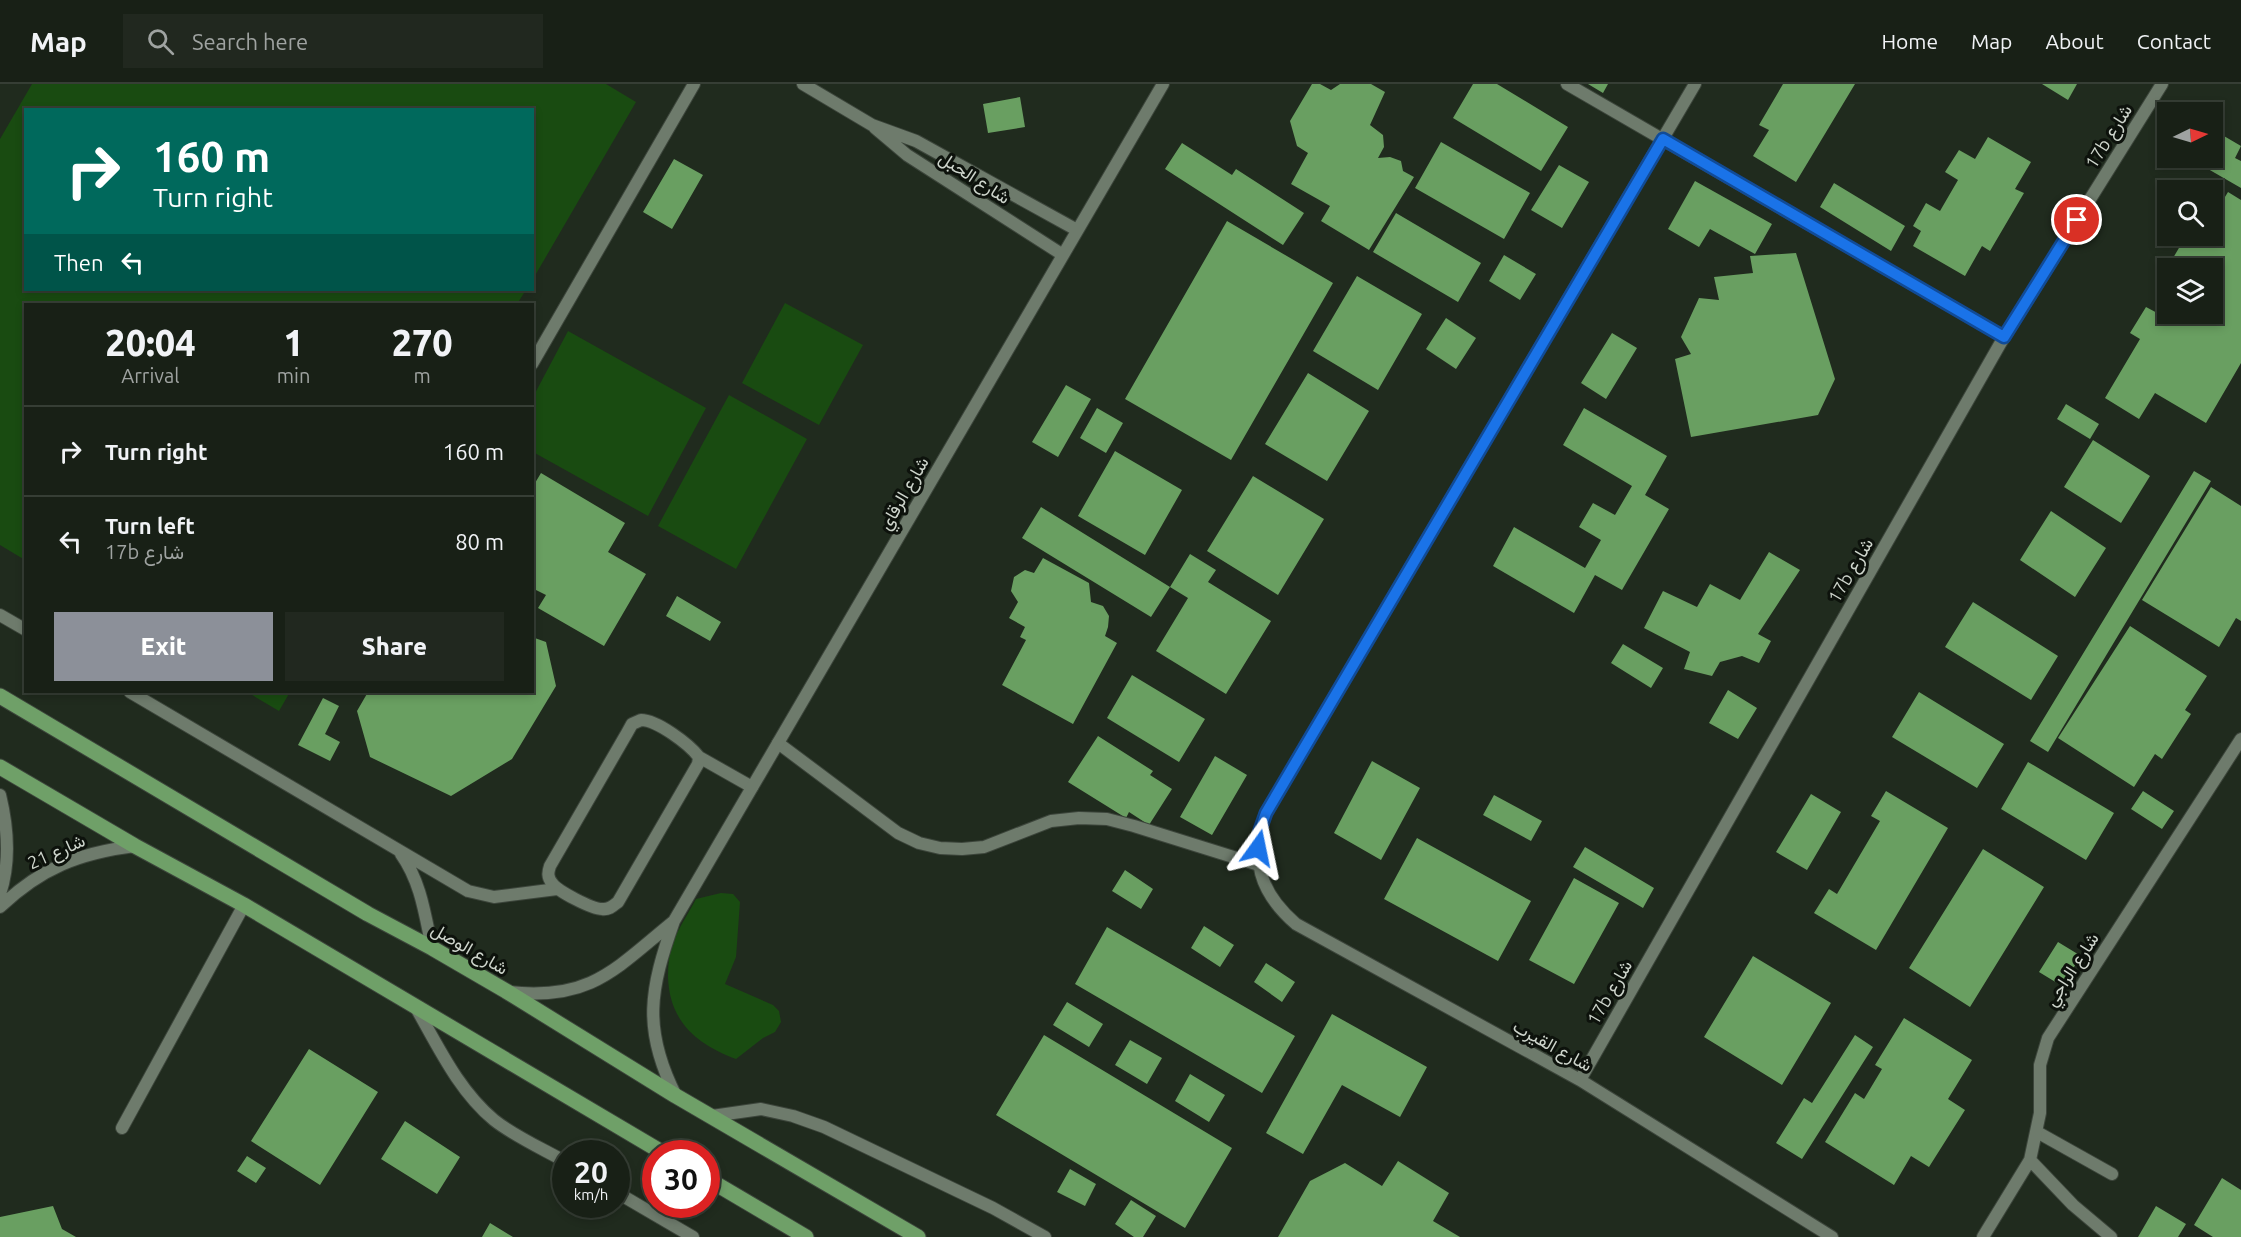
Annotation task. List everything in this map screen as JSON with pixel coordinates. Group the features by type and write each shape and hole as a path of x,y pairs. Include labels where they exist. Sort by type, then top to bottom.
{"main road":[{"name":"شارع الوصل","path":"0,696 368,914 506,991 676,1096 918,1237"},
{"path":"0,767 135,846 244,905 642,1140"},
{"path":"720,1186 806,1237"}],"street":[{"path":"534,360 694,84"},
{"name":"شارع الحبل","path":"803,84 872,125 907,155 1063,255"},
{"name":"شارع الرقاي","path":"676,1096 658,1053 652,1006 657,972 674,921 1163,84"},
{"path":"1567,84 2004,337"},
{"name":"شارع القيرب","path":"1695,84 1266,813 1260,830 1258,866 1271,898 1296,924 1580,1080 1832,1237"},
{"name":"17b شارع","path":"1580,1080 2004,337 2162,84"},
{"name":"شارع الحبل","path":"872,125 916,141 1077,230"},
{"path":"0,615 24,629"},
{"path":"132,693 468,891 494,897 557,889"},
{"path":"699,757 695,770 618,902 603,910 595,908 557,889 550,882 548,874 550,866 632,724 641,720 653,722 692,748 699,757 752,787"},
{"name":"شارع الراجي","path":"1983,1237 2030,1160 2037,1132 2041,1096 2040,1065 2048,1038 2241,739"},
{"path":"778,743 898,833 919,843 940,848 973,848 1005,840 1024,830 1052,821 1079,818 1107,819 1258,866"},
{"name":"شارع 21","path":"0,795 6,818 8,850 0,894"},
{"name":"شارع 21","path":"0,907 17,891 43,873 73,859 103,850 135,846"},
{"path":"399,850 408,863 420,893 432,948"},
{"path":"122,1128 244,905"},
{"name":"شارع الرقاي","path":"506,991 534,995 562,993 589,984 614,971 674,921"},
{"path":"414,1005 460,1083 476,1103 495,1121 552,1154"},
{"path":"712,1116 761,1109 793,1116 824,1127 984,1203 1045,1237"},
{"path":"2037,1132 2112,1174"},
{"path":"2030,1160 2073,1204 2111,1237"},
{"path":"630,1200 693,1237"}],"green space":[{"path":"32,84 606,84 636,102 534,277 534,108 24,108 24,291 525,291 518,303 24,303 24,559 0,545 0,139"},
{"path":"785,303 863,345 819,425 742,383"},
{"path":"568,331 706,408 648,516 534,453 534,395"},
{"path":"729,395 807,439 736,569 658,526"},
{"path":"249,693 289,693 279,711"},
{"path":"721,893 733,894 740,902 736,957 725,984 773,1005 779,1011 781,1022 775,1032 763,1038 736,1059 709,1046 687,1029 673,1006 668,976 672,944 696,899"}],"building":[{"path":"1312,84 1320,84 1331,90 1340,84 1371,84 1385,92 1370,125 1383,135 1384,147 1378,158 1390,157 1401,161 1403,171 1414,177 1369,250 1321,221 1330,206 1291,184 1308,153 1297,146 1290,121"},
{"path":"1473,84 1497,84 1568,127 1541,171 1453,118"},
{"path":"1588,84 1608,84 1603,93"},
{"path":"1783,84 1855,84 1796,182 1753,156 1769,130 1759,125"},
{"path":"2042,84 2077,84 2068,100"},
{"path":"1020,97 1025,127 988,133 983,104"},
{"path":"2223,135 2241,146 2235,158 2241,161 2241,188 2206,168 2223,168"},
{"path":"1988,137 2031,162 2015,189 2024,193 1990,251 1982,246 1965,276 1913,246 1921,231 1913,226 1926,203 1940,211 1958,180 1945,172 1959,150 1975,159"},
{"path":"1441,142 1530,193 1504,239 1415,188"},
{"path":"1182,143 1232,175 1236,169 1304,213 1283,245 1165,169"},
{"path":"674,159 703,175 672,229 643,212"},
{"path":"1559,165 1589,182 1562,228 1531,210"},
{"path":"1695,181 1772,224 1755,254 1710,229 1699,247 1668,229"},
{"path":"1834,183 1905,226 1891,251 1820,207"},
{"path":"2228,192 2241,200 2241,363 2206,423 2155,393 2139,419 2105,398 2140,339 2130,333 2146,307 2157,313 2157,324 2223,324 2223,258 2173,258 2180,246 2223,246 2223,200"},
{"path":"1396,213 1481,263 1458,302 1373,252"},
{"path":"1227,221 1333,283 1231,460 1125,399"},
{"path":"1796,253 1835,379 1818,415 1691,437 1675,359 1691,354 1681,337 1699,298 1719,300 1714,277 1753,273 1750,256"},
{"path":"1504,255 1536,274 1520,300 1489,281"},
{"path":"1357,276 1422,314 1378,390 1313,351"},
{"path":"1446,318 1476,338 1456,369 1426,349"},
{"path":"1612,333 1637,348 1606,399 1581,383"},
{"path":"1308,373 1369,411 1327,481 1265,444"},
{"path":"1066,385 1091,399 1058,457 1032,442"},
{"path":"2066,404 2099,424 2090,439 2057,419"},
{"path":"1097,408 1123,423 1106,453 1080,438"},
{"path":"1584,408 1667,456 1645,495 1669,509 1622,590 1595,575 1574,613 1493,566 1514,527 1585,568 1601,540 1579,527 1593,503 1615,515 1632,486 1563,445"},
{"path":"2093,440 2150,476 2121,523 2064,487"},
{"path":"1115,451 1182,490 1145,555 1078,516"},
{"path":"2194,471 2211,481 2048,752 2030,741"},
{"path":"541,473 625,523 608,552 646,574 604,646 538,608 546,595 534,589 534,485"},
{"path":"1253,476 1324,519 1278,595 1207,551"},
{"path":"2211,487 2241,506 2241,621 2236,618 2219,647 2142,600"},
{"path":"1041,507 1170,587 1151,617 1022,538"},
{"path":"2051,511 2106,548 2075,597 2020,560"},
{"path":"1769,552 1800,570 1758,634 1771,641 1759,663 1742,656 1720,662 1712,676 1684,669 1690,652 1644,628 1663,591 1697,607 1710,584 1740,600"},
{"path":"1190,554 1216,570 1208,582 1271,621 1226,694 1156,651 1188,598 1170,587"},
{"path":"1043,558 1089,583 1091,602 1103,606 1109,616 1105,636 1117,643 1073,724 1002,685 1026,640 1020,637 1025,627 1009,618 1018,602 1011,591 1014,577 1025,570 1034,573"},
{"path":"677,596 721,622 710,641 666,616"},
{"path":"1973,602 2058,656 2031,700 1945,647"},
{"path":"2130,626 2207,676 2185,710 2191,714 2162,759 2155,754 2134,787 2058,738"},
{"path":"534,638 546,642 556,686 512,759 451,796 370,757 357,711 367,693 534,693"},
{"path":"1623,644 1663,668 1651,688 1611,663"},
{"path":"1132,675 1205,719 1179,762 1107,718"},
{"path":"1728,690 1757,708 1738,739 1709,723"},
{"path":"1919,692 2004,744 1977,788 1892,737"},
{"path":"323,698 339,706 325,734 340,742 330,761 298,745"},
{"path":"1098,736 1153,771 1150,775 1172,789 1149,825 1129,812 1126,818 1068,782"},
{"path":"1215,756 1247,775 1212,835 1180,817"},
{"path":"1372,761 1420,788 1381,860 1334,833"},
{"path":"2028,762 2114,813 2086,860 2001,809"},
{"path":"1886,791 1948,828 1876,950 1814,913 1829,889 1837,894 1880,821 1871,816"},
{"path":"2143,791 2174,811 2162,829 2131,809"},
{"path":"1811,794 1841,812 1807,870 1776,852"},
{"path":"1494,795 1542,821 1531,841 1483,815"},
{"path":"1417,838 1531,901 1498,961 1384,899"},
{"path":"1585,847 1654,888 1643,908 1573,867"},
{"path":"1983,849 2044,887 1970,1007 1909,968"},
{"path":"1125,870 1153,889 1141,909 1112,891"},
{"path":"1574,878 1619,903 1574,984 1529,960"},
{"path":"1204,926 1234,945 1220,967 1191,948"},
{"path":"1107,927 1295,1036 1262,1093 1075,984"},
{"path":"2058,942 2081,956 2062,986 2039,972"},
{"path":"1753,956 1831,1003 1782,1085 1704,1037"},
{"path":"1266,963 1295,982 1282,1002 1254,982"},
{"path":"1067,1002 1103,1024 1089,1047 1053,1025"},
{"path":"1332,1014 1427,1067 1400,1117 1342,1085 1303,1154 1266,1133"},
{"path":"1904,1018 1972,1060 1948,1099 1965,1110 1929,1167 1911,1156 1894,1185 1825,1142 1855,1093 1864,1099 1882,1069 1875,1065"},
{"path":"1044,1035 1232,1148 1185,1228 996,1115"},
{"path":"1855,1035 1873,1047 1802,1159 1776,1143 1804,1098 1812,1103"},
{"path":"1130,1040 1162,1058 1147,1084 1115,1065"},
{"path":"309,1049 378,1092 320,1185 251,1141"},
{"path":"1190,1074 1225,1095 1209,1122 1175,1101"},
{"path":"405,1121 460,1157 437,1194 381,1159"},
{"path":"247,1156 266,1168 256,1183 237,1171"},
{"path":"1398,1161 1449,1193 1433,1221 1460,1237 1278,1237 1310,1181 1345,1163 1382,1186"},
{"path":"1070,1169 1096,1184 1085,1206 1057,1192"},
{"path":"2222,1178 2241,1190 2241,1237 2213,1237 2194,1225"},
{"path":"1131,1200 1156,1216 1143,1237 1134,1237 1115,1224"},
{"path":"53,1206 62,1229 76,1237 0,1237 0,1217"},
{"path":"2156,1206 2186,1224 2178,1237 2138,1237"},
{"path":"490,1223 513,1237 482,1237"}],"route":[{"path":"1258,848 1260,830 1266,813 1663,139 2004,337 2077,220"}]}
